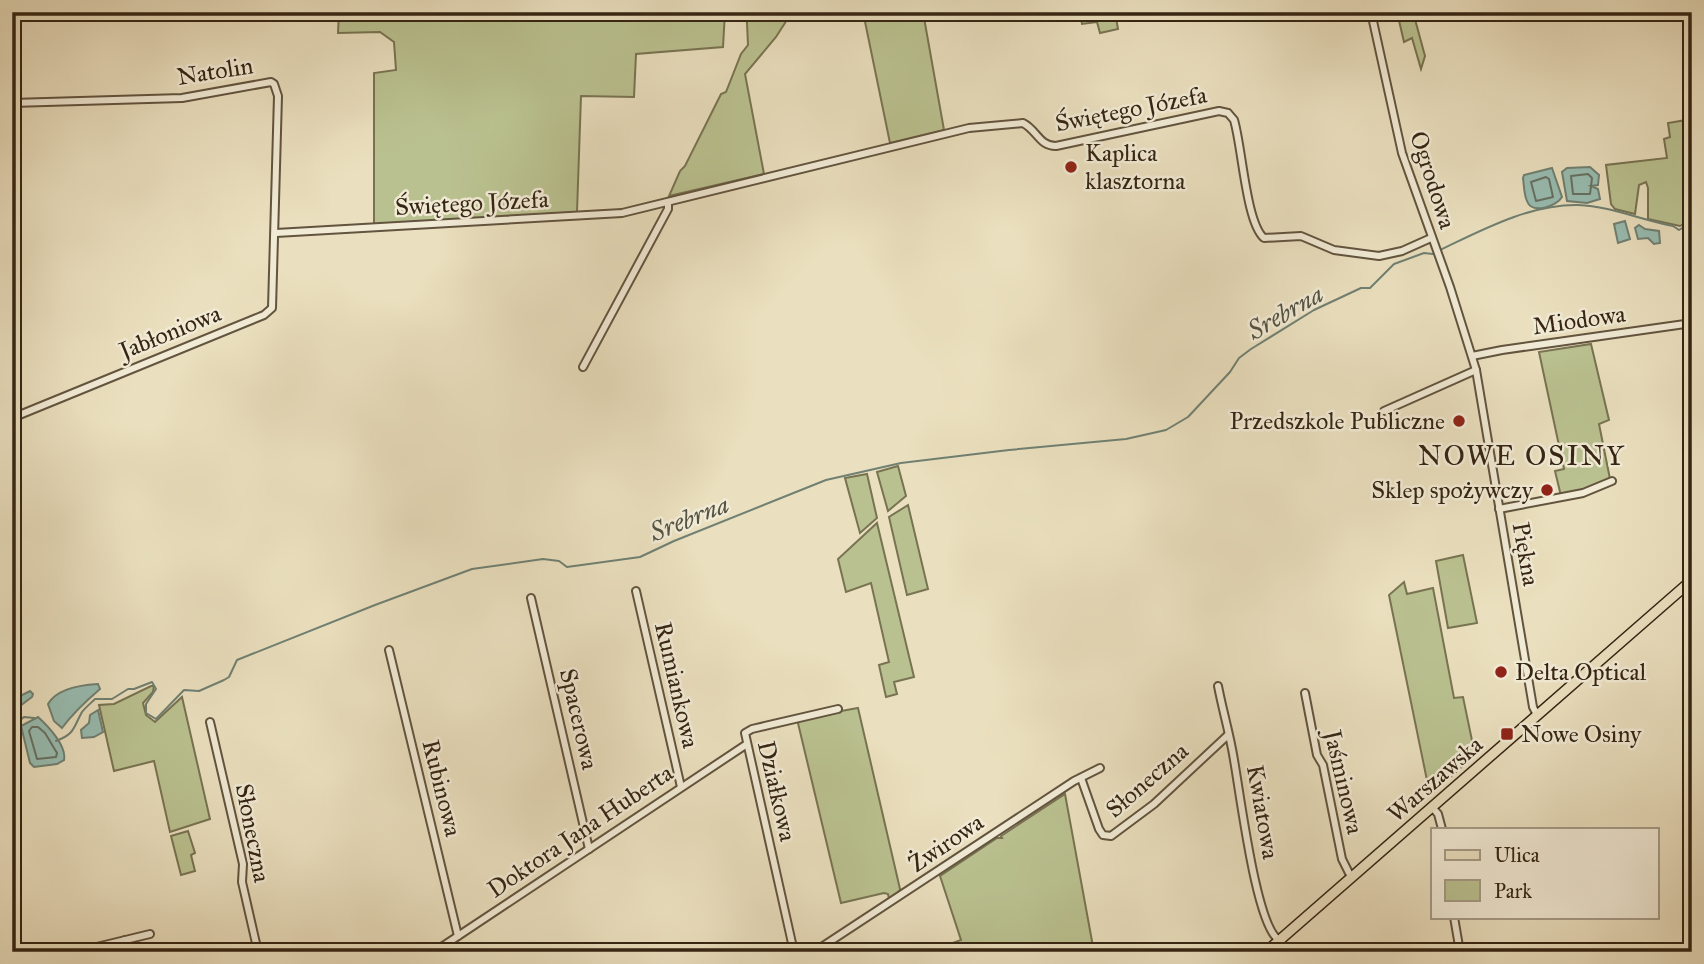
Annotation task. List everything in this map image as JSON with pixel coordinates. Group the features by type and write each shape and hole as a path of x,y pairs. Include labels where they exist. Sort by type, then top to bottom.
{"main road":[{"name":"Warszawska","path":"1266,952 1692,580"}],"street":[{"name":"Ogrodowa","path":"1371,12 1402,153 1472,356"},
{"name":"Natolin","path":"12,103 182,98 271,82 278,96 276,233"},
{"name":"Świętego Józefa","path":"276,233 622,213 969,128 1023,123 1030,127 1042,142 1056,146 1219,111 1228,113 1234,120 1251,205 1263,237 1269,239 1298,236 1334,250 1376,256 1402,251 1431,238"},
{"path":"583,367 668,209 668,202"},
{"name":"Jabłoniowa","path":"12,418 264,314 272,308 274,300 276,233"},
{"name":"Miodowa","path":"1472,356 1692,323"},
{"name":"Piękna","path":"1472,356 1533,707 1537,715"},
{"path":"1384,411 1476,370"},
{"path":"1499,509 1570,496 1612,481"},
{"name":"Rumiankowa","path":"636,591 681,787"},
{"name":"Spacerowa","path":"531,598 589,849"},
{"name":"Rubinowa","path":"389,650 458,936"},
{"name":"Kwiatowa","path":"1218,686 1258,895 1272,934 1279,940"},
{"name":"Jaśminowa","path":"1305,693 1342,859 1346,871 1352,877"},
{"name":"Działkowa","path":"794,952 745,733 751,729 838,709"},
{"name":"Słoneczna","path":"209,722 243,864 242,882 258,952"},
{"name":"Słoneczna","path":"1081,778 1099,829 1103,835 1111,836 1154,804 1228,735"},
{"name":"Doktora Jana Huberta","path":"435,952 747,744"},
{"name":"Żwirowa","path":"814,952 1100,768"},
{"path":"1432,807 1438,814 1441,828"},
{"path":"1454,918 1460,952"},
{"path":"76,952 150,933"},
{"path":"125,940 128,952"}],"green space":[{"path":"339,12 725,12 723,47 636,54 634,97 581,96 577,212 374,225 374,73 396,70 394,42 380,32 338,33"},
{"path":"744,12 792,12 776,37 745,74 764,174 669,196 721,94 726,92 741,54 748,45"},
{"path":"863,12 923,12 944,130 890,143"},
{"path":"1080,12 1115,12 1118,29 1100,33 1097,22 1082,24"},
{"path":"1397,12 1413,12 1425,56 1421,69 1412,38 1404,42"},
{"path":"1692,119 1692,219 1680,226 1648,219 1646,182 1639,185 1635,214 1615,209 1611,204 1606,165 1667,158 1664,139 1670,137 1668,123"},
{"path":"1591,344 1609,420 1599,424 1610,479 1588,489 1561,496 1555,471 1564,469 1539,352"},
{"path":"898,466 906,496 888,511 877,472"},
{"path":"867,474 877,518 860,533 845,478"},
{"path":"908,505 928,589 907,595 889,517"},
{"path":"877,523 914,677 894,682 897,694 886,697 879,665 889,662 871,583 846,592 838,559"},
{"path":"1463,555 1477,623 1448,628 1436,561"},
{"path":"1404,582 1407,594 1433,588 1454,698 1463,697 1475,755 1430,795 1389,595"},
{"path":"154,686 153,692 143,703 146,715 155,722 182,697 210,819 170,832 154,761 114,771 99,705 114,704"},
{"path":"858,708 900,889 899,893 889,899 888,894 884,893 841,903 797,719"},
{"path":"1065,794 1094,952 928,952 961,940 940,876 997,838 1002,838 1001,836"},
{"path":"188,831 195,853 191,855 195,871 181,875 171,836"}],"water":[{"path":"1590,167 1599,175 1598,185 1591,186 1598,189 1600,199 1587,203 1567,201 1562,172 1567,168"},
{"path":"1552,168 1562,197 1550,206 1534,208 1526,199 1524,175"},
{"path":"1625,221 1630,239 1618,243 1614,224"},
{"path":"1639,225 1645,229 1659,231 1660,243 1654,244 1648,238 1638,239 1635,228"},
{"path":"98,684 100,689 62,728 54,721 48,704 57,694 70,688"},
{"path":"30,691 32,697 12,712 12,700"},
{"path":"98,710 103,732 94,737 82,738 81,730 89,723 90,715"},
{"path":"38,717 63,749 64,760 57,764 34,767 30,763 21,726"}],"waterway":[{"path":"1440,250 1507,220 1560,206 1602,208 1673,226 1679,230 1692,222"},
{"name":"Srebrna","path":"56,741 70,733 82,712 95,699 112,699 128,689 152,682 156,689 146,704 146,713 156,719 184,690 199,691 229,677 237,660 472,569 543,559 559,561 567,567 640,557 826,480 901,463 1126,439 1166,430 1188,417 1230,372 1239,358 1251,349 1314,310 1361,288 1370,288 1394,264 1424,253 1433,254"},
{"name":"Srebrna","path":"12,718 19,721 24,717 34,718"}],"place":[{"name":"Kaplica klasztorna","path":"1071,167"},
{"name":"Przedszkole Publiczne","path":"1459,421"},
{"name":"Sklep spożywczy","path":"1547,490"},
{"name":"Delta Optical","path":"1501,672"},
{"name":"Nowe Osiny","path":"1507,734"}],"district":[{"name":"NOWE OSINY","path":"1522,455"}]}
